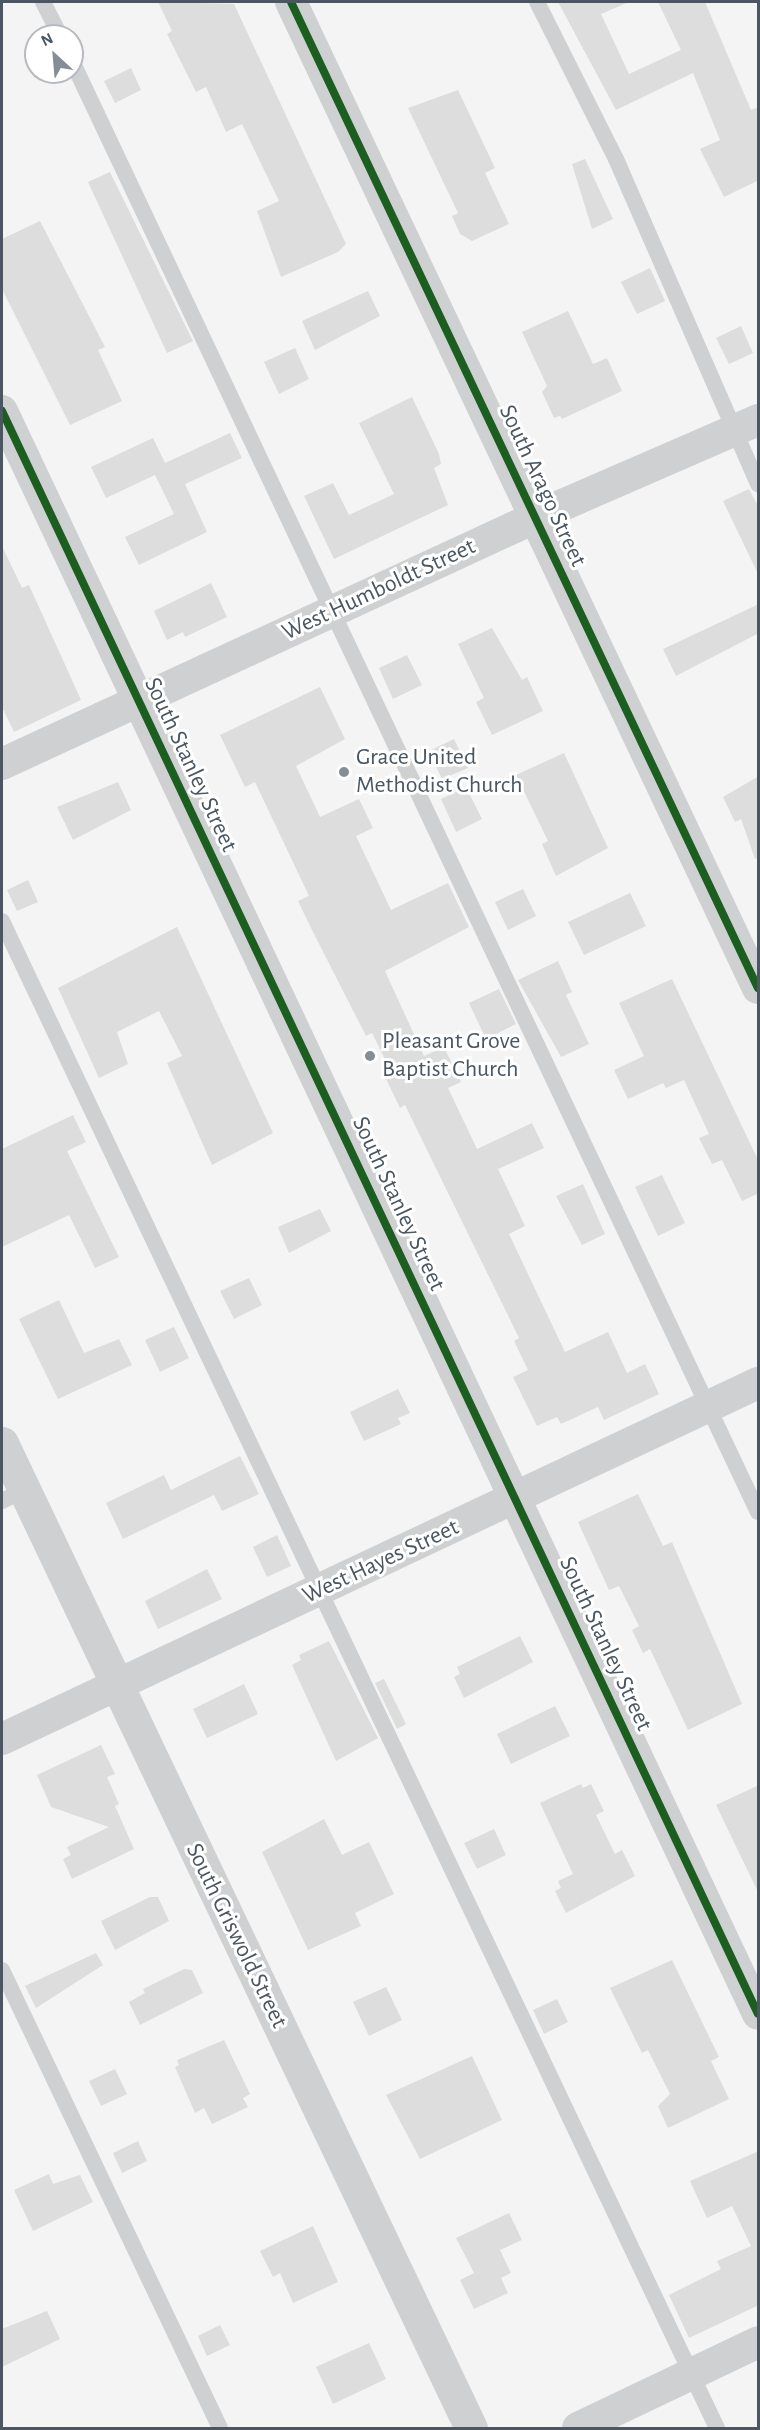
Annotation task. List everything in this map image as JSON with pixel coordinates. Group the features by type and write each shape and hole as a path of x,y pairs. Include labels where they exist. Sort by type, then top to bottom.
{"street":[{"name":"South Arago Street","path":"291,2 759,988"},
{"name":"South Stanley Street","path":"2,411 759,2014"},
{"name":"West Humboldt Street","path":"2,764 536,518 746,427"},
{"name":"West Hayes Street","path":"2,1739 759,1383"},
{"name":"South Griswold Street","path":"2,1443 13,1495 117,1686 471,2428"},
{"path":"578,2428 759,2342"}],"lane":[{"path":"44,2 54,24"},
{"path":"537,2 746,427 759,484"},
{"path":"83,84 335,610 759,1512"},
{"path":"2,921 318,1592 717,2428"},
{"path":"2,1970 220,2428"}],"building":[{"path":"158,2 234,4 346,244 338,252 281,277 257,211 279,201 242,124 226,132 206,87 196,92 167,34 172,31"},
{"path":"558,2 629,2 601,14 629,74 681,50 658,2 705,2 751,110 759,107 759,180 724,197 700,149 720,140 693,73 616,110"},
{"path":"131,68 141,90 115,103 104,81"},
{"path":"458,90 495,168 485,173 509,224 472,241 460,234 452,216 458,213 408,108"},
{"path":"585,159 613,219 592,229 572,164"},
{"path":"110,172 193,341 167,353 88,182"},
{"path":"40,221 105,347 98,350 122,401 70,425 2,289 2,239"},
{"path":"650,268 665,301 637,314 621,282"},
{"path":"368,291 380,316 315,350 302,321"},
{"path":"568,311 593,364 607,358 622,391 562,419 560,416 554,418 542,392 547,386 522,332"},
{"path":"741,326 753,353 729,364 716,338"},
{"path":"295,348 309,379 279,394 264,362"},
{"path":"412,397 439,454 441,464 434,468 448,505 334,559 304,496 333,483 349,515 394,494 359,423"},
{"path":"230,433 242,458 185,484 207,532 139,565 125,537 174,514 155,475 106,498 91,467 153,438 165,463"},
{"path":"749,489 759,508 759,576 723,501"},
{"path":"2,546 22,588 29,585 81,700 14,732 2,707"},
{"path":"211,583 227,617 185,637 183,632 167,640 154,611"},
{"path":"759,604 759,633 676,676 663,649"},
{"path":"492,628 522,680 527,677 543,711 492,735 476,702 484,698 458,644"},
{"path":"407,655 422,685 393,699 379,668"},
{"path":"320,687 345,739 296,766 320,817 359,799 373,828 356,836 391,910 448,883 469,927 385,971 424,1056 444,1047 461,1082 448,1088 477,1149 532,1123 544,1148 498,1169 525,1226 509,1234 565,1352 608,1332 627,1373 645,1364 659,1394 604,1420 598,1407 561,1424 557,1417 537,1426 513,1377 528,1370 514,1341 519,1338 405,1105 400,1108 386,1079 393,1075 372,1033 366,1036 298,901 309,896 255,782 245,787 220,735"},
{"path":"454,739 468,768 442,779 429,751"},
{"path":"564,753 608,848 556,876 542,844 548,841 516,775"},
{"path":"759,776 759,858 755,859 741,819 735,822 723,797"},
{"path":"118,782 131,810 73,840 57,807"},
{"path":"466,787 482,819 456,832 441,799"},
{"path":"28,880 38,902 17,911 7,890"},
{"path":"523,889 536,916 508,930 495,902"},
{"path":"630,893 646,926 584,955 568,922"},
{"path":"177,927 273,1133 212,1165 167,1063 182,1056 159,1011 117,1032 128,1064 99,1078 58,988"},
{"path":"558,961 572,992 566,995 589,1044 561,1057 518,980"},
{"path":"672,979 759,1162 759,1193 742,1201 722,1160 712,1164 699,1138 709,1134 684,1080 666,1088 663,1083 628,1099 614,1070 644,1056 619,1003"},
{"path":"499,989 516,1024 486,1039 469,1003"},
{"path":"73,1115 86,1142 67,1151 119,1257 95,1268 69,1215 2,1247 2,1149"},
{"path":"662,1175 685,1223 658,1236 635,1187"},
{"path":"583,1184 605,1234 582,1245 556,1196"},
{"path":"320,1209 331,1231 289,1253 278,1227"},
{"path":"249,1278 262,1305 234,1319 220,1291"},
{"path":"59,1300 84,1353 119,1339 132,1365 58,1399 19,1319"},
{"path":"174,1327 189,1358 160,1372 145,1340"},
{"path":"398,1389 410,1413 398,1418 401,1424 364,1441 350,1412"},
{"path":"240,1456 259,1494 222,1511 214,1495 123,1539 106,1503 164,1475 171,1490"},
{"path":"638,1494 663,1546 672,1542 742,1704 688,1730 650,1649 643,1653 632,1630 639,1626 619,1586 609,1590 578,1522"},
{"path":"277,1535 291,1566 267,1577 253,1547"},
{"path":"207,1569 222,1599 158,1629 145,1601"},
{"path":"520,1636 533,1662 464,1698 454,1677 460,1674 457,1667"},
{"path":"329,1641 378,1738 336,1761 292,1665 301,1660 299,1655"},
{"path":"384,1679 406,1724 397,1729 375,1683"},
{"path":"244,1684 258,1714 207,1738 193,1709"},
{"path":"555,1706 570,1736 511,1764 497,1734"},
{"path":"101,1745 115,1774 107,1777 119,1804 115,1806 134,1849 72,1879 63,1859 71,1855 67,1847 109,1827 51,1807 37,1775"},
{"path":"581,1784 583,1788 591,1784 604,1811 596,1815 615,1854 622,1850 635,1876 566,1913 555,1891 561,1888 558,1881 573,1874 540,1803"},
{"path":"759,1785 759,1894 716,1805"},
{"path":"324,1819 342,1855 369,1842 394,1894 355,1913 361,1926 308,1950 262,1852"},
{"path":"494,1829 506,1855 477,1869 464,1843"},
{"path":"150,1897 158,1897 169,1921 115,1950 101,1921"},
{"path":"96,1953 103,1965 36,2008 25,1986"},
{"path":"672,1960 719,2057 711,2061 729,2099 668,2128 658,2106 670,2094 648,2050 642,2053 610,1988"},
{"path":"184,1969 192,1970 203,1993 140,2025 129,2002 145,1993 143,1989"},
{"path":"386,1987 402,2020 369,2036 353,2002"},
{"path":"557,1999 568,2022 544,2034 533,2010"},
{"path":"224,2040 250,2094 243,2098 248,2107 212,2124 204,2108 195,2113 175,2067 179,2065 177,2060"},
{"path":"472,2056 502,2120 420,2159 386,2095"},
{"path":"115,2069 127,2094 101,2106 89,2081"},
{"path":"138,2141 147,2161 122,2173 113,2153"},
{"path":"759,2151 759,2305 689,2338 669,2295 721,2269 717,2261 751,2246 732,2206 707,2218 690,2181"},
{"path":"49,2174 53,2184 80,2175 93,2202 33,2231 14,2190"},
{"path":"509,2213 522,2240 500,2250 511,2273 501,2278 508,2293 474,2309 460,2280 474,2273 456,2238"},
{"path":"313,2226 338,2282 293,2303 280,2273 273,2277 260,2251"},
{"path":"47,2311 60,2339 2,2367 2,2329"},
{"path":"220,2325 230,2345 207,2356 198,2336"},
{"path":"369,2343 386,2379 333,2404 316,2367"}],"cycle path":[{"path":"291,2 758,988"},
{"path":"2,411 758,2014"}],"place":[{"name":"Grace United Methodist Church","path":"344,772"},
{"name":"Pleasant Grove Baptist Church","path":"370,1056"}]}
